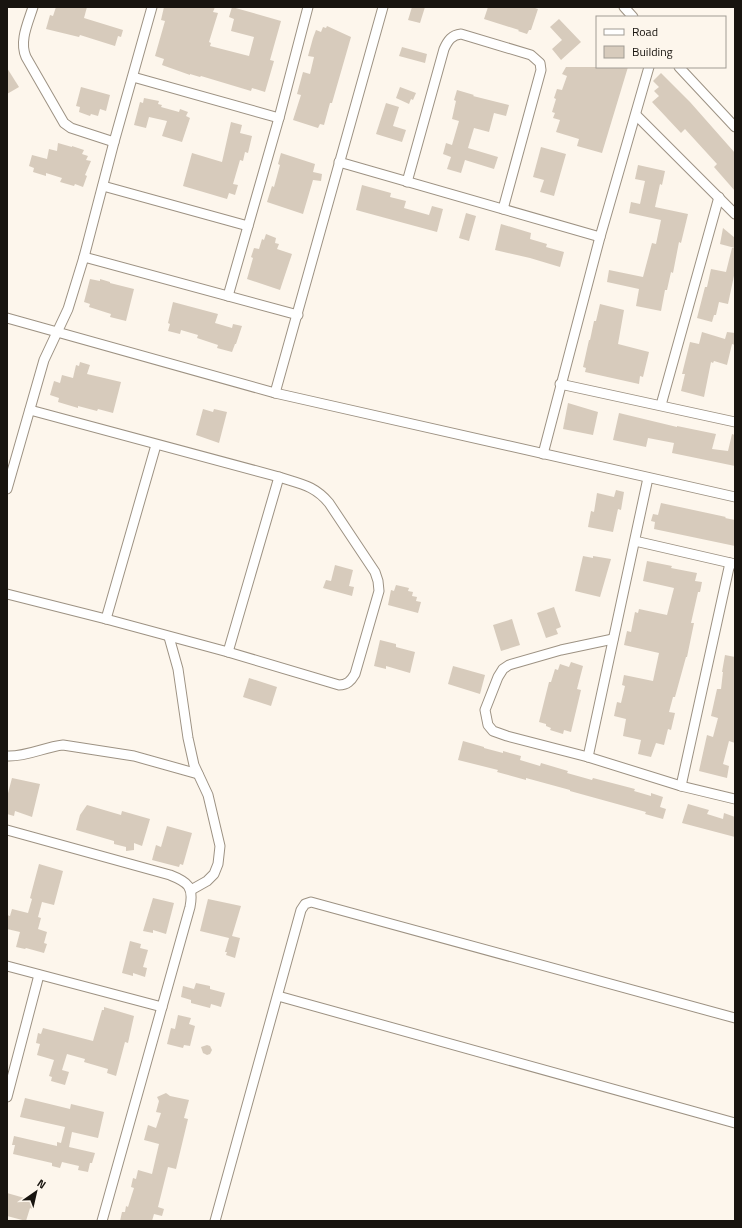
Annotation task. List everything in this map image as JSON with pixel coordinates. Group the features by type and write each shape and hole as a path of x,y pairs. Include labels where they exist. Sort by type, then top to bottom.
{"street":[{"path":"33,7 24,38 23,47 26,57 61,119 71,128 114,142"},
{"path":"7,489 44,360 68,309 84,257 114,142 152,7"},
{"path":"228,296 279,118 307,8 297,7"},
{"path":"276,393 383,7"},
{"path":"624,7 632,16"},
{"path":"406,182 444,48 452,37 461,34 531,56 540,63 542,70 503,209"},
{"path":"543,454 560,384 600,237 649,68"},
{"path":"680,68 735,127"},
{"path":"133,77 279,118"},
{"path":"636,115 719,196 735,214"},
{"path":"339,162 600,237"},
{"path":"103,186 248,226"},
{"path":"661,405 719,196"},
{"path":"84,257 298,315"},
{"path":"7,318 276,393 735,498"},
{"path":"560,384 735,422"},
{"path":"8,597 106,619 228,652 339,685 344,685 352,680 378,591 378,581 375,572 329,503 321,494 312,488 279,477 30,410"},
{"path":"106,619 156,445"},
{"path":"228,652 279,477"},
{"path":"588,757 648,478"},
{"path":"635,541 732,563 681,786"},
{"path":"169,637 178,669 188,738 194,765 208,795 220,846 218,864 214,874 207,881 191,890"},
{"path":"613,639 562,650 509,665 503,669 498,677 485,710 488,725 493,731 507,736 588,757 681,786 735,799"},
{"path":"7,756 14,757 53,746 63,745 134,756 198,774"},
{"path":"7,830 170,875 188,884 191,890 192,898 190,907 102,1221"},
{"path":"215,1221 301,910 305,904 311,902 735,1018"},
{"path":"7,966 162,1007"},
{"path":"7,1097 39,975"},
{"path":"278,996 735,1123"}],"building":[{"path":"56,7 87,7 84,18 123,30 121,37 118,36 115,46 80,35 79,37 46,29 50,15 53,16"},
{"path":"164,7 215,7 213,12 218,13 209,42 211,43 210,46 249,56 254,37 231,31 234,19 229,17 232,7 281,21 270,60 274,61 265,92 252,88 251,91 201,76 190,75 162,65 164,59 155,56 165,21 161,20"},
{"path":"412,7 425,7 420,23 408,20"},
{"path":"488,7 532,7 538,9 531,30 529,30 527,34 484,19"},
{"path":"559,19 581,42 561,60 552,49 562,40 550,27"},
{"path":"327,26 351,37 332,103 330,103 324,125 320,124 318,128 293,120 301,95 297,94 303,72 310,74 314,57 308,56 313,38 316,30 321,32 323,27 326,28"},
{"path":"402,47 427,54 425,63 399,56"},
{"path":"566,67 628,68 602,153 577,146 579,139 556,132 560,120 553,118 555,113 552,112 557,89 562,90 567,76 562,74"},
{"path":"7,68 19,87 7,94"},
{"path":"661,73 690,102 735,153 735,191 714,167 717,164 685,129 681,133 652,102 659,96 654,91 659,87 653,81"},
{"path":"81,87 110,95 106,111 100,109 98,116 91,114 90,116 79,112 80,107 76,106"},
{"path":"400,87 416,93 413,100 411,99 409,104 396,98"},
{"path":"457,90 474,95 473,96 509,105 506,116 494,113 489,132 474,128 468,148 498,157 494,169 465,160 461,173 447,169 451,157 443,154 446,143 452,145 459,121 452,119 456,101 454,100"},
{"path":"144,98 159,101 158,104 162,105 161,107 179,112 180,109 188,112 186,116 190,118 182,142 162,136 167,121 149,117 146,128 134,125 140,102 143,103"},
{"path":"386,103 399,107 393,126 406,130 402,142 376,134"},
{"path":"231,122 242,125 240,133 252,136 248,153 245,152 243,161 240,160 233,184 238,185 235,195 229,193 227,199 183,186 192,153 222,162"},
{"path":"58,143 84,150 82,154 88,156 86,160 91,161 85,175 87,176 83,187 75,184 74,186 60,182 62,178 46,173 46,176 33,172 34,168 29,166 32,155 47,159 49,149 57,151"},
{"path":"541,147 566,154 554,196 540,192 544,180 533,177"},
{"path":"281,153 315,164 313,172 322,174 321,181 313,180 303,214 267,202 272,186 274,187 280,165 278,164"},
{"path":"638,165 665,171 662,185 660,184 655,207 688,214 681,243 679,242 673,273 671,272 667,290 665,290 661,311 636,306 639,289 607,282 609,270 643,277 652,243 656,244 661,220 629,213 631,202 640,204 645,181 635,179"},
{"path":"362,185 391,193 390,197 406,201 404,208 429,215 432,206 443,209 437,232 356,210"},
{"path":"466,213 476,216 469,241 459,238"},
{"path":"501,224 531,233 530,239 547,244 546,247 564,252 560,267 495,250"},
{"path":"723,228 735,238 735,248 720,244"},
{"path":"266,234 276,238 275,243 279,244 277,249 292,254 280,290 247,279 253,258 251,257 254,248 259,249 262,239 264,240"},
{"path":"732,248 735,248 735,271 728,304 719,302 716,315 714,315 712,322 697,318 711,269 726,272"},
{"path":"90,279 100,281 100,279 134,289 126,321 110,317 111,314 89,307 90,304 84,302"},
{"path":"173,302 218,314 215,323 232,328 233,324 242,326 232,352 217,348 218,345 197,338 198,335 181,330 180,334 168,331 170,324 168,323"},
{"path":"600,304 624,310 618,344 649,352 643,377 640,376 639,384 585,372 586,368 583,367 594,321 596,321"},
{"path":"702,332 725,339 727,332 735,333 735,345 732,344 727,365 714,361 713,363 711,362 704,397 681,391 685,374 682,374 690,342 699,344"},
{"path":"80,362 90,365 87,374 121,382 113,413 78,406 78,408 58,402 59,398 50,395 54,381 60,383 62,375 73,378 76,365 79,366"},
{"path":"568,403 598,412 593,435 563,429"},
{"path":"203,409 213,412 214,409 227,412 219,443 196,435"},
{"path":"619,413 677,427 716,434 712,449 728,451 732,434 735,435 735,466 672,453 674,443 648,438 646,447 613,440"},
{"path":"616,490 624,492 621,510 618,509 613,532 588,527 591,511 594,512 597,493 614,497"},
{"path":"661,503 735,520 735,546 654,529 655,522 651,521 653,514 658,515"},
{"path":"583,556 611,559 600,597 575,591"},
{"path":"647,561 672,566 671,568 697,573 695,581 702,582 700,592 698,592 691,623 694,623 687,657 669,712 675,713 671,730 668,729 664,745 656,743 651,757 638,754 641,740 623,736 626,719 614,716 617,702 621,703 625,686 622,685 624,675 653,681 659,653 624,645 627,631 631,632 635,612 638,613 639,609 667,615 674,588 643,581"},
{"path":"335,565 353,570 349,586 354,587 352,596 323,588 326,580 331,581"},
{"path":"396,585 409,588 408,591 413,592 412,596 417,597 416,601 421,602 418,613 388,605 391,590 394,591"},
{"path":"554,607 561,627 556,629 558,634 546,638 537,613"},
{"path":"512,619 520,645 501,651 493,625"},
{"path":"380,640 396,644 396,647 415,652 410,673 386,666 386,669 374,666"},
{"path":"725,655 735,657 735,743 729,741 723,764 729,766 727,778 699,771 707,735 713,737 718,718 711,716 717,689 721,689"},
{"path":"571,662 583,666 577,689 581,690 571,732 564,730 563,734 550,730 551,728 546,726 546,724 539,722 549,682 551,682 555,669 558,670 560,664 569,667"},
{"path":"453,666 485,675 480,694 448,684"},
{"path":"249,678 277,687 271,706 243,697"},
{"path":"463,741 503,753 503,751 521,756 520,760 540,766 541,763 568,771 567,773 592,780 593,778 635,789 634,791 651,796 651,793 663,797 660,807 666,809 663,819 645,814 646,812 570,790 526,778 526,780 497,772 498,770 458,760"},
{"path":"12,778 40,784 32,817 15,811 14,816 7,814 7,797"},
{"path":"688,804 709,810 707,814 723,819 724,813 735,817 735,837 682,823"},
{"path":"87,805 121,815 122,811 150,819 142,846 134,843 134,850 126,851 126,847 114,844 114,841 76,830 80,815"},
{"path":"167,826 192,833 183,865 180,864 179,867 152,860 156,845 161,847"},
{"path":"39,864 63,871 54,905 42,902 38,917 41,918 38,929 47,932 44,943 47,944 44,953 16,947 20,932 7,929 7,915 10,916 12,909 28,913 32,899 30,898"},
{"path":"153,898 174,903 166,934 153,930 153,933 143,931"},
{"path":"208,899 241,906 232,936 240,938 235,958 226,955 227,952 225,952 229,938 200,931"},
{"path":"130,941 141,944 140,948 148,950 143,967 147,968 145,977 133,973 133,976 122,973"},
{"path":"196,983 210,986 210,989 225,993 221,1007 211,1004 210,1008 191,1003 191,1000 181,997 183,986 194,989"},
{"path":"104,1007 134,1016 128,1043 125,1042 116,1076 107,1073 108,1069 84,1062 85,1059 67,1054 62,1070 69,1072 65,1085 51,1081 52,1077 49,1076 54,1060 37,1055 40,1044 36,1043 38,1033 41,1034 43,1028 93,1041"},
{"path":"178,1015 191,1018 189,1024 195,1026 190,1046 184,1045 183,1048 167,1044 171,1028 175,1029"},
{"path":"207,1045 210,1046 212,1050 210,1054 207,1055 203,1053 201,1047"},
{"path":"166,1093 170,1096 189,1100 184,1118 188,1119 176,1169 168,1167 158,1207 164,1209 162,1216 154,1214 152,1221 120,1221 122,1212 125,1212 126,1206 128,1207 134,1188 131,1187 133,1178 136,1179 138,1170 152,1174 159,1144 144,1140 148,1125 156,1128 161,1113 156,1112 159,1101 157,1097"},
{"path":"25,1098 70,1109 71,1104 104,1112 98,1138 72,1132 69,1147 95,1153 92,1163 90,1163 88,1172 78,1170 79,1166 62,1162 60,1168 52,1166 52,1163 13,1154 15,1145 12,1145 14,1136 57,1146 57,1142 61,1143 65,1127 20,1117"},
{"path":"7,1193 35,1201 33,1209 30,1208 26,1221 7,1216"}]}
